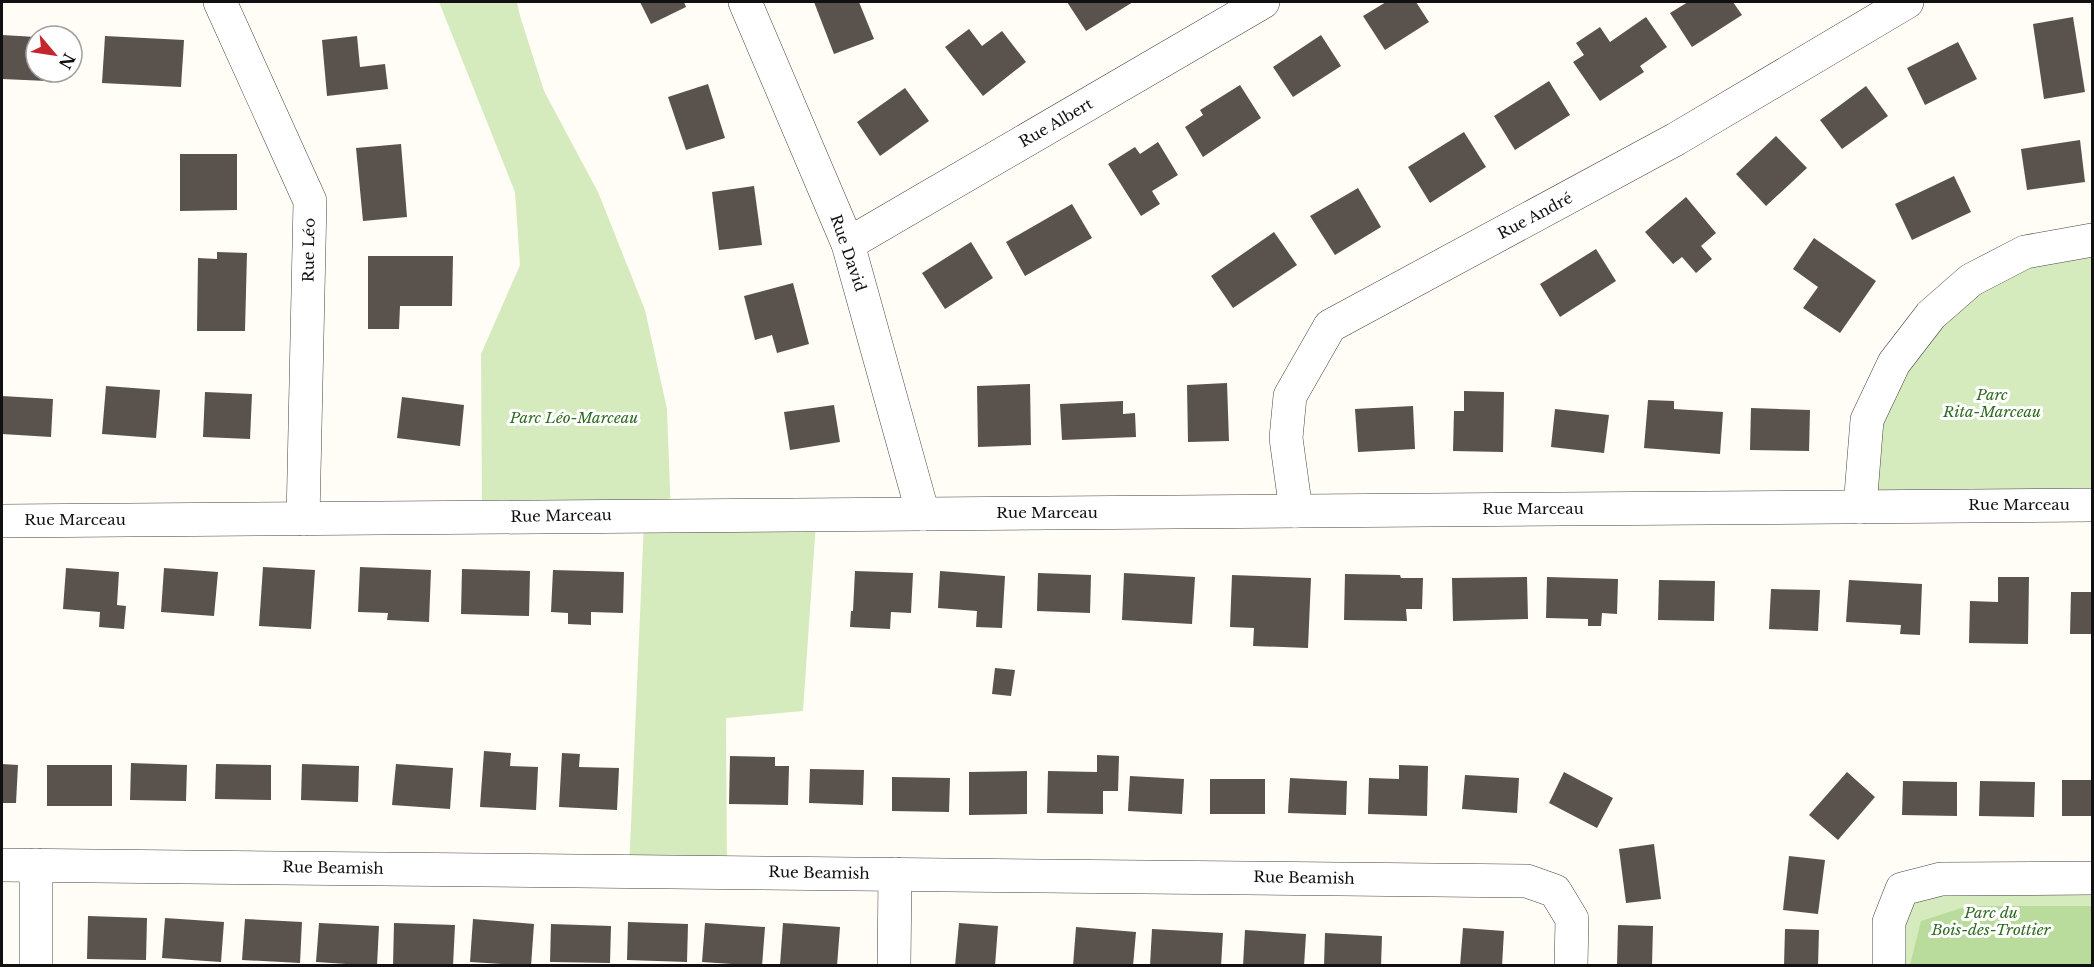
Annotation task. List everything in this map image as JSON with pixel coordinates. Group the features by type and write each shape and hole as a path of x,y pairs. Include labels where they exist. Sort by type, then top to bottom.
{"street":[{"name":"Rue Léo","path":"220,2 310,201 303,519"},
{"name":"Rue David","path":"745,2 848,244 923,514"},
{"name":"Rue Albert","path":"848,244 1263,2"},
{"name":"Rue André","path":"1296,511 1286,438 1290,396 1330,327 1676,139 1907,2"},
{"path":"1860,507 1866,420 1894,363 1931,315 1971,280 2025,252 2092,240"},
{"name":"Rue Marceau","path":"2,521 2092,505"},
{"name":"Rue Beamish","path":"2,865 1527,881 1554,891 1572,919 1570,966"},
{"path":"36,865 36,966"},
{"path":"894,966 895,874"},
{"path":"1889,966 1889,922 1902,889 1941,879 2092,878"}],"green space":[{"name":"Parc Léo-Marceau","path":"439,2 517,2 544,91 598,192 645,310 667,409 671,516 482,510 481,354 520,265 515,192"},
{"name":"Parc Rita-Marceau","path":"2092,246 2092,505 1860,507 1867,420 1971,280"},
{"path":"644,522 816,522 803,711 726,718 727,872 629,871"},
{"name":"Parc du Bois-des-Trottier","path":"2092,878 2092,965 1889,965 1902,889"},
{"path":"1968,906 2092,906 2092,965 1910,965 1921,921"}],"building":[{"path":"640,2 684,2 686,7 651,24"},
{"path":"814,2 859,2 874,39 834,54"},
{"path":"1067,2 1133,2 1086,31"},
{"path":"1386,2 1416,2 1429,22 1385,50 1363,16"},
{"path":"1688,2 1733,2 1742,15 1692,47 1670,13"},
{"path":"1646,17 1667,47 1640,66 1644,72 1600,101 1573,62 1584,55 1576,43 1600,27 1610,42"},
{"path":"2073,17 2085,92 2044,99 2033,24"},
{"path":"969,29 982,46 1002,31 1026,62 983,96 945,47"},
{"path":"2,35 24,36 24,80 2,79"},
{"path":"1321,35 1341,66 1293,97 1273,67"},
{"path":"105,36 184,40 181,87 102,83"},
{"path":"357,36 360,67 385,64 388,89 327,96 322,40"},
{"path":"1958,42 1977,79 1925,105 1907,68"},
{"path":"1549,81 1570,115 1515,150 1494,116"},
{"path":"708,84 725,138 686,150 668,97"},
{"path":"1240,85 1261,118 1203,157 1185,127 1203,115 1200,110"},
{"path":"1866,86 1888,116 1842,149 1820,120"},
{"path":"905,88 929,121 880,156 857,122"},
{"path":"1464,132 1486,167 1430,203 1408,167"},
{"path":"1776,136 1807,168 1766,206 1736,174"},
{"path":"2080,140 2085,182 2027,190 2021,149"},
{"path":"1158,142 1178,175 1152,191 1160,204 1141,216 1108,164 1135,147 1140,154"},
{"path":"401,144 407,217 363,221 356,148"},
{"path":"180,154 237,154 237,210 180,211"},
{"path":"1954,176 1971,212 1912,240 1895,204"},
{"path":"754,186 762,245 719,250 712,192"},
{"path":"1358,188 1381,227 1335,255 1310,216"},
{"path":"1686,197 1716,233 1701,246 1712,259 1696,273 1682,257 1673,264 1645,232"},
{"path":"1072,204 1092,238 1025,276 1006,242"},
{"path":"1274,232 1297,265 1233,308 1211,276"},
{"path":"1814,238 1876,281 1840,333 1803,308 1818,287 1793,269"},
{"path":"971,242 993,278 945,309 922,273"},
{"path":"1596,249 1616,281 1560,317 1540,284"},
{"path":"217,252 247,253 245,331 197,331 198,258 217,259"},
{"path":"368,256 453,256 452,306 400,306 399,329 368,329"},
{"path":"793,283 809,344 777,353 772,335 755,340 744,296"},
{"path":"1227,383 1229,441 1188,442 1187,385"},
{"path":"1030,384 1031,445 978,447 977,386"},
{"path":"106,386 160,390 156,438 102,434"},
{"path":"1464,391 1504,392 1503,452 1453,451 1454,411 1464,411"},
{"path":"205,392 252,394 250,439 203,437"},
{"path":"2,396 53,399 51,437 2,434"},
{"path":"402,397 464,405 460,446 397,438"},
{"path":"1648,400 1674,401 1674,409 1723,412 1720,454 1644,448"},
{"path":"1123,401 1123,414 1135,413 1136,437 1062,440 1060,404"},
{"path":"834,405 840,442 790,450 784,412"},
{"path":"1413,406 1415,449 1358,452 1355,409"},
{"path":"1751,408 1810,410 1809,451 1750,450"},
{"path":"1555,409 1609,415 1604,453 1551,447"},
{"path":"263,567 315,570 311,629 259,626"},
{"path":"360,567 431,570 429,622 387,620 388,613 358,612"},
{"path":"66,568 119,572 117,605 126,606 124,629 99,627 100,612 63,609"},
{"path":"164,568 218,572 214,616 161,612"},
{"path":"462,569 530,571 529,616 461,614"},
{"path":"553,570 624,572 623,613 591,612 591,625 568,624 568,613 551,612"},
{"path":"855,571 913,573 911,613 891,612 890,629 850,627"},
{"path":"940,571 1005,576 1002,628 976,627 977,611 938,608"},
{"path":"1038,573 1091,575 1090,613 1037,611"},
{"path":"1124,573 1195,577 1192,624 1122,620"},
{"path":"1345,574 1400,575 1401,578 1423,578 1422,609 1406,609 1407,621 1344,620"},
{"path":"1232,575 1311,578 1308,648 1253,646 1254,628 1230,627"},
{"path":"1527,577 1528,619 1453,621 1452,578"},
{"path":"1547,577 1618,579 1617,614 1602,613 1601,626 1588,626 1588,619 1546,618"},
{"path":"1998,577 2029,577 2028,644 1969,643 1970,601 1998,602"},
{"path":"1659,580 1715,581 1714,621 1658,620"},
{"path":"1849,580 1922,584 1920,635 1900,634 1901,625 1846,622"},
{"path":"1771,589 1820,590 1818,631 1769,629"},
{"path":"2071,592 2092,592 2092,634 2070,634"},
{"path":"995,668 1015,670 1011,696 992,694"},
{"path":"484,751 511,753 510,766 538,767 536,810 480,807"},
{"path":"562,753 580,754 579,767 619,768 617,810 559,807"},
{"path":"1097,755 1119,756 1118,791 1103,791 1103,814 1047,813 1048,771 1097,772"},
{"path":"730,756 775,757 775,766 789,766 788,805 729,804"},
{"path":"131,763 187,765 186,801 130,800"},
{"path":"2,764 18,765 16,803 2,803"},
{"path":"216,764 271,765 271,800 215,799"},
{"path":"302,764 359,766 358,802 301,800"},
{"path":"396,764 453,768 450,809 392,805"},
{"path":"47,765 112,765 112,806 47,806"},
{"path":"1399,765 1428,766 1427,816 1368,814 1369,778 1399,779"},
{"path":"810,769 864,770 863,805 809,803"},
{"path":"1027,771 1027,814 969,815 969,772"},
{"path":"1564,772 1613,798 1597,828 1549,803"},
{"path":"1847,772 1875,797 1838,840 1809,815"},
{"path":"1465,775 1519,778 1517,813 1462,809"},
{"path":"1130,776 1184,779 1182,814 1128,811"},
{"path":"892,777 950,778 949,812 892,811"},
{"path":"1290,778 1347,781 1346,815 1288,813"},
{"path":"1210,779 1265,779 1265,814 1210,814"},
{"path":"2062,780 2092,780 2092,816 2062,816"},
{"path":"1903,781 1957,782 1957,816 1902,815"},
{"path":"1980,781 2035,782 2034,817 1979,816"},
{"path":"1654,844 1661,899 1626,903 1619,849"},
{"path":"1789,856 1825,860 1818,914 1783,910"},
{"path":"88,916 147,918 146,960 87,959"},
{"path":"165,918 224,922 221,962 162,958"},
{"path":"245,919 302,922 300,963 242,960"},
{"path":"473,919 534,924 531,966 470,962"},
{"path":"628,922 688,924 687,962 627,960"},
{"path":"319,923 379,926 377,966 316,962"},
{"path":"394,923 455,925 453,966 393,966"},
{"path":"705,923 765,927 762,966 702,962"},
{"path":"783,923 840,927 837,966 780,965"},
{"path":"959,923 998,926 995,966 955,966"},
{"path":"551,924 611,926 610,963 550,962"},
{"path":"1618,925 1653,926 1652,966 1617,966"},
{"path":"1076,927 1136,932 1133,966 1073,966"},
{"path":"1463,928 1504,931 1502,966 1460,966"},
{"path":"1152,929 1223,933 1221,966 1150,966"},
{"path":"1785,929 1819,930 1818,966 1784,966"},
{"path":"1245,930 1306,934 1304,966 1243,966"},
{"path":"1325,933 1382,936 1381,966 1324,966"}]}
